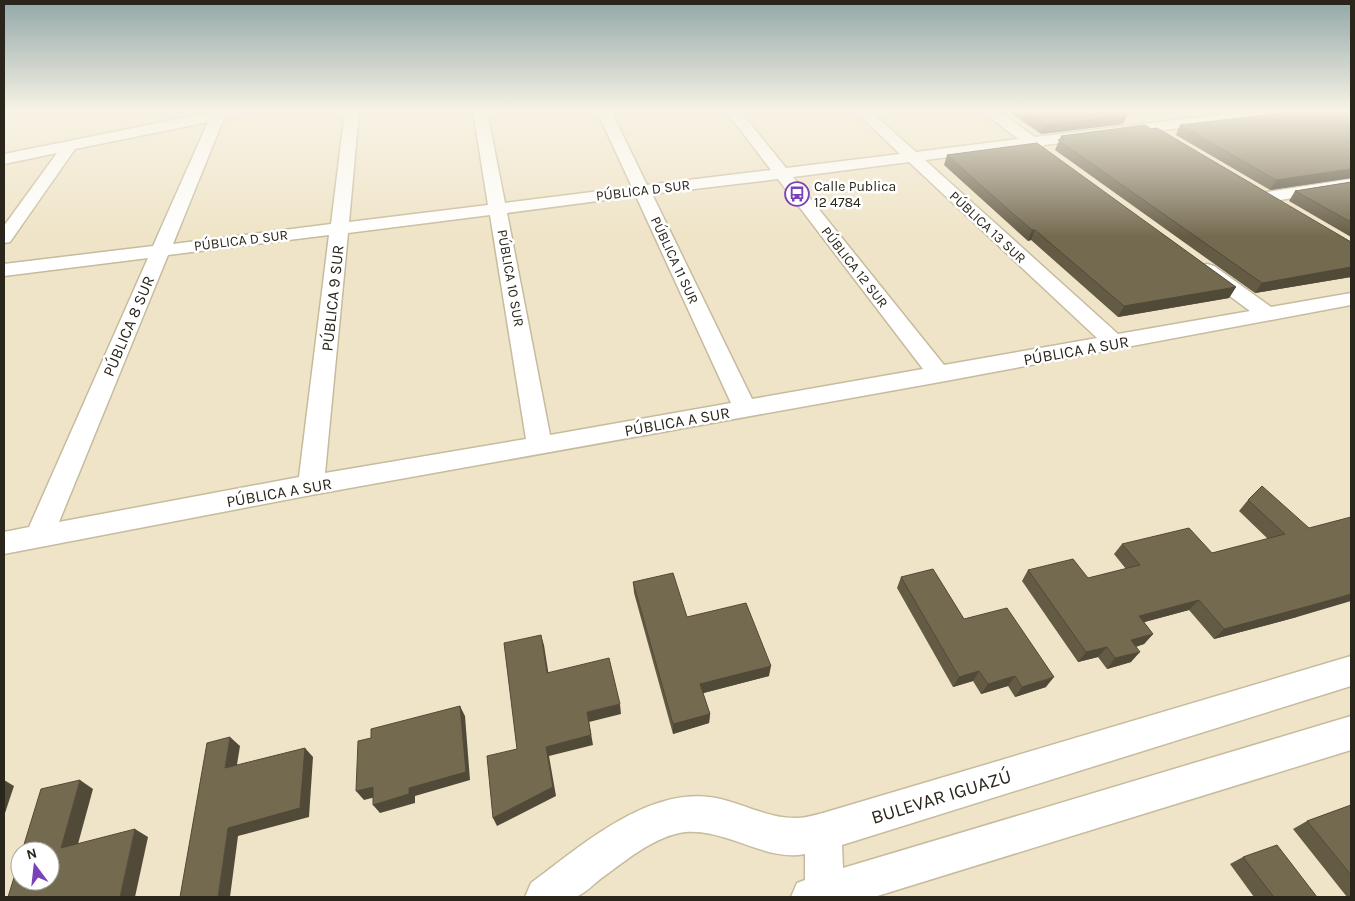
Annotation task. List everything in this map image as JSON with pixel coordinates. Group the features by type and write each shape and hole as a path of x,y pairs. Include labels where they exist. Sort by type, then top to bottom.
{"street":[{"path":"4,159 32,153"},
{"path":"4,238 64,153"},
{"name":"PÚBLICA 8 SUR","path":"39,537 202,153"},
{"name":"PÚBLICA 9 SUR","path":"311,485 347,153"},
{"name":"PÚBLICA 10 SUR","path":"488,153 540,446"},
{"name":"PÚBLICA 11 SUR","path":"624,153 745,409"},
{"name":"PÚBLICA 12 SUR","path":"766,153 940,375"},
{"name":"PÚBLICA 13 SUR","path":"908,153 1114,343"},
{"name":"PÚBLICA D SUR","path":"4,270 944,153"},
{"path":"1047,153 1055,159"},
{"path":"1267,197 1351,184"},
{"path":"1250,187 1292,212"},
{"path":"1198,263 1269,314"},
{"name":"PÚBLICA A SUR","path":"4,544 311,485 940,375 1351,300"},
{"name":"BULEVAR IGUAZÚ","path":"545,897 621,840 650,825 685,814 715,816 776,834 797,837 823,832 1351,671"},
{"path":"823,832 821,896 1351,733"}],"building":[{"path":"962,153 1051,153 1236,287 1124,306 1035,230 1032,230 947,155"},
{"path":"1077,153 1200,153 1351,242 1351,267 1262,283"},
{"path":"1229,153 1351,153 1351,169 1276,180"},
{"path":"1351,182 1351,222 1295,191"},
{"path":"1262,486 1309,528 1351,517 1351,594 1224,629 1199,600 1139,616 1153,634 1131,640 1140,652 1115,658 1107,647 1086,652 1028,570 1073,559 1088,578 1140,565 1122,544 1189,528 1212,553 1285,534 1248,500"},
{"path":"933,569 964,619 1007,608 1054,677 1022,687 1015,676 988,684 979,671 959,677 901,577"},
{"path":"673,573 687,617 746,603 771,666 700,684 710,714 673,724 633,582"},
{"path":"541,635 547,673 609,658 620,704 587,712 591,735 546,747 553,787 493,818 487,756 517,749 504,643"},
{"path":"460,706 466,772 409,788 409,794 373,805 373,787 356,791 358,741 371,738 371,729"},
{"path":"230,737 225,768 305,748 300,808 228,828 218,897 180,897 207,743"},
{"path":"80,780 61,848 135,829 120,897 8,897 10,890 60,891 60,841 25,841 41,789"},
{"path":"1351,805 1351,875 1307,821"},
{"path":"1277,845 1317,897 1271,897 1273,896 1243,857"}],"place":[{"name":"Calle Publica 12 4784","path":"797,194"}]}
